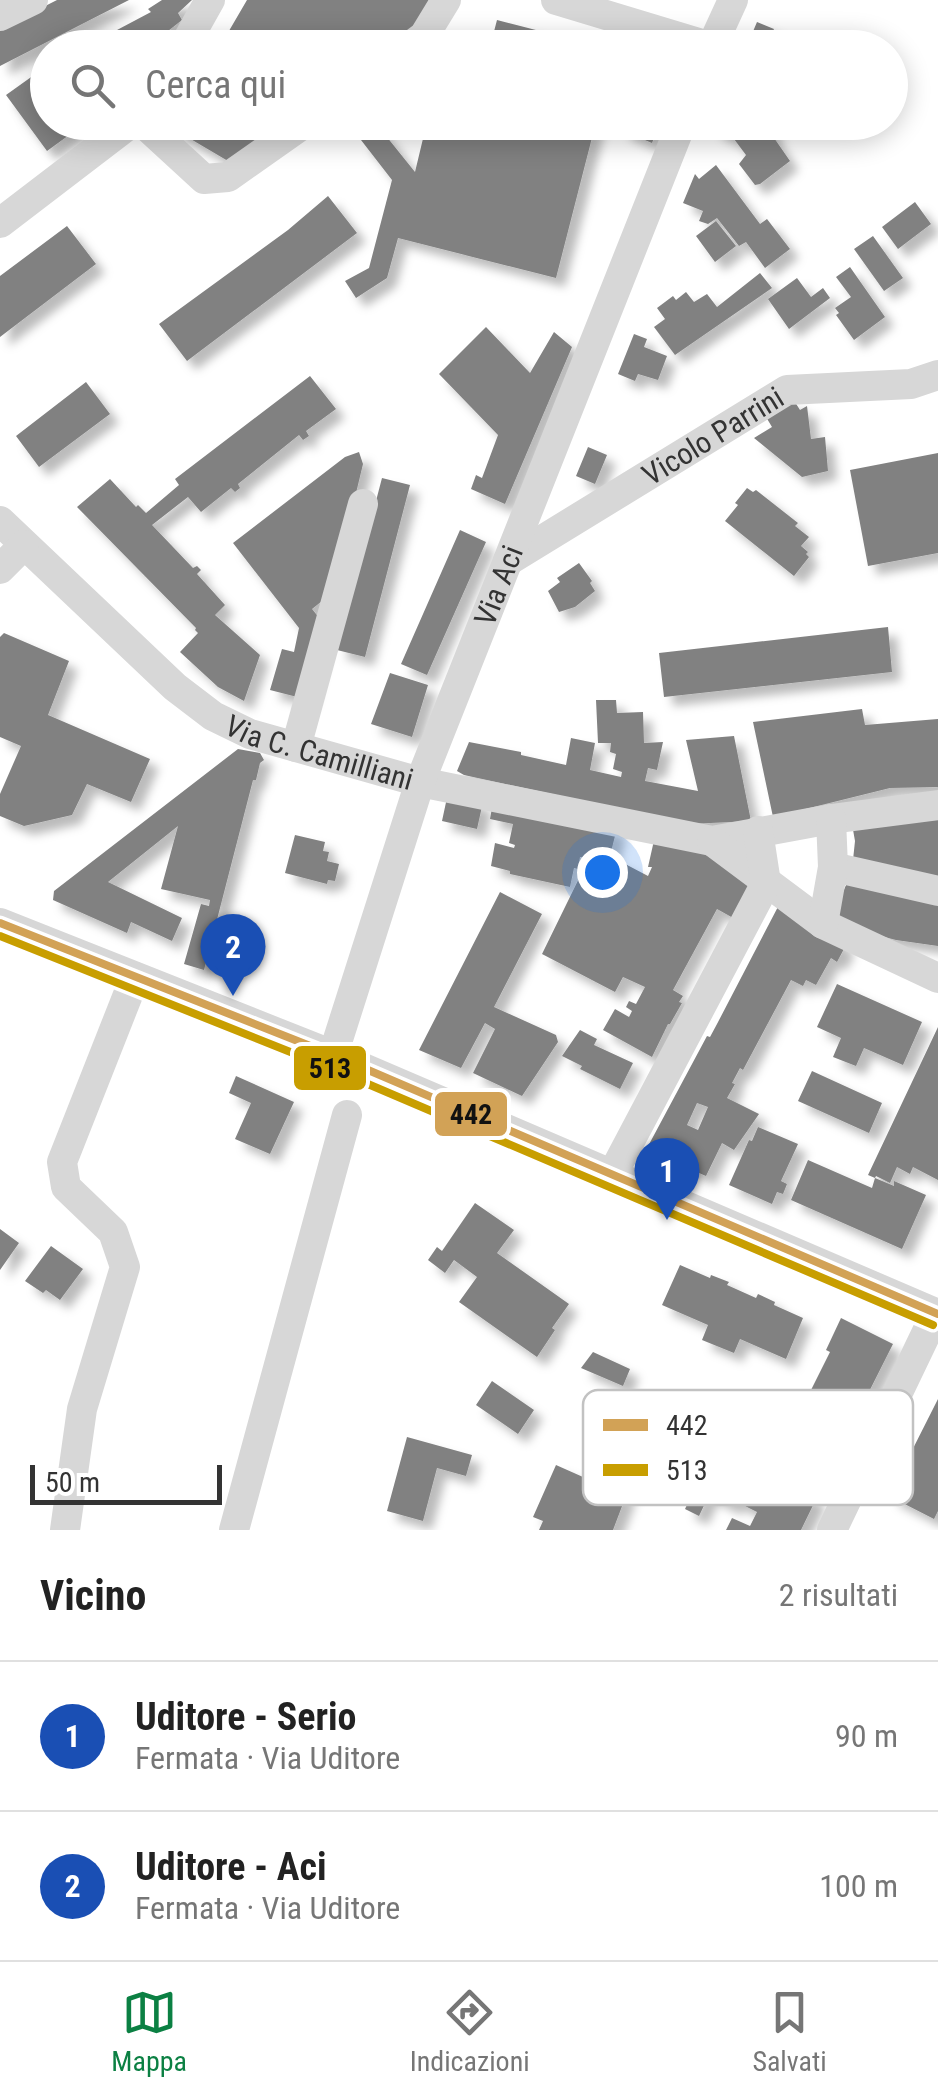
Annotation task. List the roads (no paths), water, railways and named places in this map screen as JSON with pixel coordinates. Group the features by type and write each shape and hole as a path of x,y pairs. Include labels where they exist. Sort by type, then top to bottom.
{"street":[{"path":"0,16 33,0"},
{"path":"192,30 210,0"},
{"path":"428,30 446,0"},
{"path":"556,0 656,30"},
{"path":"720,30 733,0"},
{"path":"0,223 108,140"},
{"path":"162,140 204,178 228,177 280,140"},
{"name":"Via Aci","path":"334,1056 420,782 675,140"},
{"name":"Vicolo Parrini","path":"508,560 787,390 911,384 938,376"},
{"path":"296,747 363,504"},
{"name":"Via C. Camilliani","path":"0,521 175,687 213,716 250,734 420,782 712,840"},
{"path":"0,569 24,545"},
{"path":"712,840 938,805"},
{"path":"822,924 833,867 831,819"},
{"path":"612,1175 766,883 758,831"},
{"path":"712,840 822,924 938,978"},
{"path":"833,867 938,891"},
{"path":"0,922 334,1056 937,1314 900,1390"},
{"path":"902,961 938,961"},
{"path":"65,1530 82,1409 125,1267 113,1232 66,1187 62,1162 135,977"},
{"path":"234,1530 347,1115"},
{"path":"832,1530 844,1505"}],"place":[{"name":"Uditore - Aci","path":"233,996"},
{"name":"Uditore - Serio","path":"667,1220"}]}
